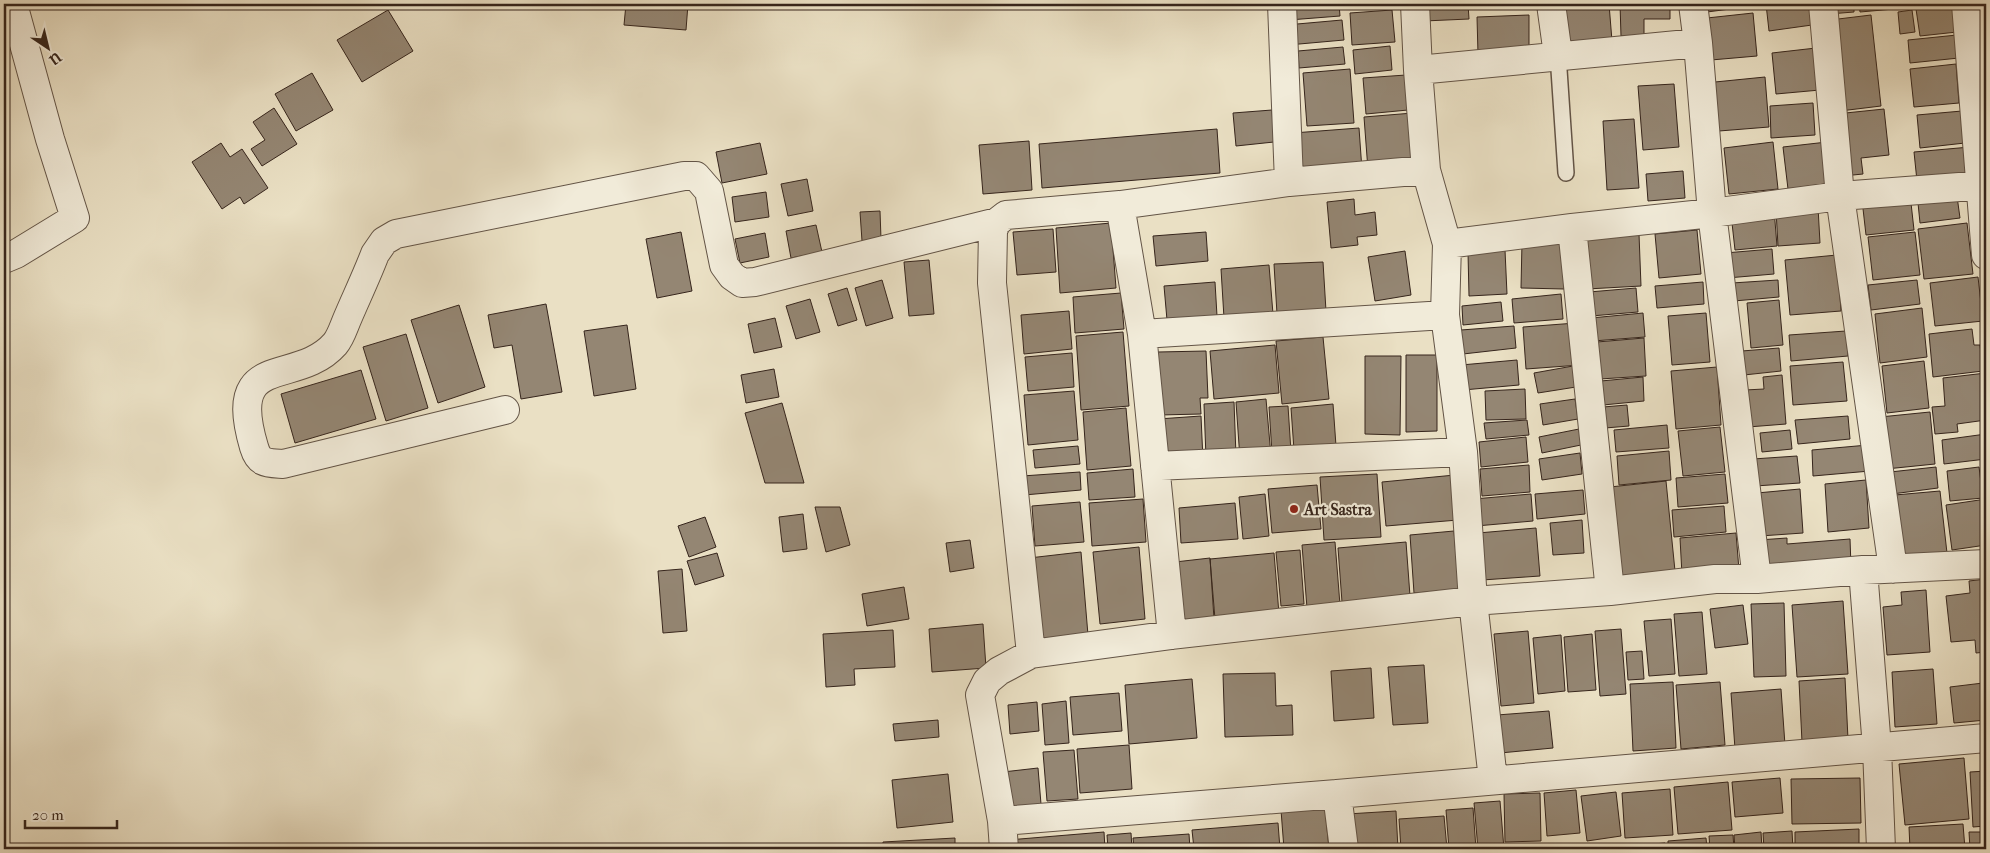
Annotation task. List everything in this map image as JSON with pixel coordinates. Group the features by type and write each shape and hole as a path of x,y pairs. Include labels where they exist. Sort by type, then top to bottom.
{"street":[{"path":"4,259 16,254 75,218 50,139 13,4"},
{"path":"1282,4 1289,182"},
{"path":"1415,4 1426,170 1447,244 1444,315 1463,452 1473,601 1493,780"},
{"path":"1551,4 1558,55"},
{"path":"1693,4 1712,213 1757,579"},
{"path":"1823,4 1840,196 1893,569"},
{"path":"1966,4 1983,185 1986,255"},
{"path":"1418,70 1698,43"},
{"path":"1032,654 992,283 993,230 998,222 1006,215 1120,204 1289,182 1426,170"},
{"path":"505,410 283,464 267,464 257,457 253,445 247,403 251,389 262,378 325,354 336,342 375,254 384,242 396,234 684,176 696,176 709,191 724,265 732,276 742,283 755,282 998,222"},
{"path":"1447,244 1840,196 1983,185"},
{"path":"1120,204 1142,334 1172,635"},
{"path":"1572,228 1610,591"},
{"path":"1142,334 1444,315"},
{"path":"1155,466 1463,452"},
{"path":"1004,849 1002,821 980,695 987,681 999,671 1032,654 1172,635 1473,601 1610,591 1715,579 1757,579 1863,570 1986,564"},
{"path":"1863,570 1877,748 1880,849"},
{"path":"1002,821 1986,738"},
{"path":"1336,794 1344,849"}],"lane":[{"path":"1558,55 1566,173"}],"building":[{"path":"626,4 688,4 686,30 624,25"},
{"path":"1288,4 1339,4 1340,16 1289,20"},
{"path":"1365,4 1391,4 1391,6 1365,8"},
{"path":"1424,4 1468,4 1469,19 1424,21"},
{"path":"1482,4 1520,4 1482,7"},
{"path":"1609,4 1612,41 1568,51 1565,5"},
{"path":"1620,4 1670,4 1670,19 1644,19 1644,35 1621,36"},
{"path":"1706,4 1753,4 1753,6 1707,12"},
{"path":"1766,4 1810,4 1812,25 1769,31"},
{"path":"1828,4 1854,4 1854,12 1829,14"},
{"path":"1859,4 1893,4 1894,9 1860,12"},
{"path":"1974,4 1986,4 1986,27 1977,28"},
{"path":"1954,5 1957,32 1920,36 1916,9"},
{"path":"388,10 413,51 362,82 337,40"},
{"path":"1392,10 1395,42 1352,45 1350,13"},
{"path":"1912,10 1915,32 1900,34 1898,12"},
{"path":"1753,13 1757,56 1711,60 1707,18"},
{"path":"1529,15 1529,52 1478,54 1477,17"},
{"path":"1871,15 1881,106 1840,111 1830,20"},
{"path":"1342,20 1344,40 1288,45 1286,25"},
{"path":"1986,27 1986,56 1980,56 1977,28"},
{"path":"1957,35 1959,58 1910,63 1908,40"},
{"path":"1390,46 1392,70 1355,74 1353,50"},
{"path":"1343,47 1345,64 1299,68 1298,51"},
{"path":"1816,48 1820,90 1776,94 1772,53"},
{"path":"1956,64 1959,103 1914,107 1910,69"},
{"path":"1350,69 1354,123 1307,126 1303,73"},
{"path":"312,73 333,110 296,131 275,94"},
{"path":"1406,75 1408,110 1366,114 1363,78"},
{"path":"1765,77 1769,127 1719,131 1715,82"},
{"path":"1674,84 1679,147 1643,150 1638,86"},
{"path":"1813,103 1815,135 1771,138 1770,106"},
{"path":"274,108 297,144 262,166 251,149 265,140 253,122"},
{"path":"1884,109 1889,155 1861,158 1863,174 1843,176 1836,114"},
{"path":"1272,110 1274,142 1236,146 1233,113"},
{"path":"1962,111 1965,143 1920,148 1917,115"},
{"path":"1413,113 1417,166 1368,170 1364,117"},
{"path":"1634,119 1639,188 1607,190 1603,121"},
{"path":"1359,128 1362,170 1296,176 1293,133"},
{"path":"1217,129 1220,173 1042,188 1039,144"},
{"path":"1029,141 1032,190 983,194 979,145"},
{"path":"1773,142 1778,189 1729,194 1724,148"},
{"path":"1827,142 1831,183 1788,189 1783,147"},
{"path":"221,143 230,157 242,149 268,188 244,204 240,197 222,209 192,162"},
{"path":"760,143 767,174 722,183 716,152"},
{"path":"1970,147 1973,175 1917,181 1914,152"},
{"path":"1683,171 1685,198 1648,201 1646,174"},
{"path":"807,179 813,211 788,216 781,184"},
{"path":"1956,189 1960,218 1920,223 1917,193"},
{"path":"766,192 769,217 735,222 732,197"},
{"path":"1910,194 1914,230 1866,235 1862,200"},
{"path":"1354,199 1355,215 1375,212 1377,235 1357,237 1358,245 1331,248 1327,202"},
{"path":"1818,207 1820,243 1778,246 1776,210"},
{"path":"1774,209 1777,246 1735,250 1731,214"},
{"path":"880,211 881,239 862,241 860,212"},
{"path":"1111,223 1116,288 1060,293 1056,228"},
{"path":"1967,223 1973,274 1924,279 1918,229"},
{"path":"816,225 822,252 791,258 786,231"},
{"path":"1053,229 1056,272 1017,275 1013,232"},
{"path":"1697,230 1701,274 1659,278 1655,234"},
{"path":"681,232 692,291 657,298 646,239"},
{"path":"1206,232 1208,261 1156,266 1153,236"},
{"path":"1915,232 1920,275 1873,280 1868,237"},
{"path":"765,233 769,257 740,263 735,239"},
{"path":"1639,234 1641,286 1587,289 1585,237"},
{"path":"1522,242 1565,244 1564,289 1521,288"},
{"path":"1772,249 1774,274 1727,278 1725,253"},
{"path":"1505,250 1507,294 1469,296 1468,252"},
{"path":"1405,251 1411,295 1375,301 1368,257"},
{"path":"1837,255 1841,311 1790,315 1785,260"},
{"path":"929,260 934,314 909,316 904,262"},
{"path":"1323,262 1326,311 1277,314 1274,264"},
{"path":"1269,265 1273,314 1224,318 1221,269"},
{"path":"1978,277 1983,321 1935,326 1930,283"},
{"path":"882,280 893,318 866,326 855,288"},
{"path":"1778,280 1779,297 1734,301 1732,283"},
{"path":"1917,280 1920,304 1871,310 1868,285"},
{"path":"1215,282 1217,316 1167,320 1164,286"},
{"path":"1703,282 1704,304 1657,308 1655,286"},
{"path":"847,288 857,320 838,326 828,294"},
{"path":"1636,288 1638,312 1591,316 1589,292"},
{"path":"1121,293 1124,329 1075,333 1073,297"},
{"path":"1561,294 1563,319 1514,323 1512,299"},
{"path":"810,299 820,332 796,339 786,306"},
{"path":"1779,300 1783,345 1751,348 1747,303"},
{"path":"1501,302 1503,321 1463,325 1462,306"},
{"path":"546,304 562,392 521,399 512,345 494,348 488,315"},
{"path":"459,305 485,387 438,403 411,320"},
{"path":"1922,308 1927,357 1880,363 1875,314"},
{"path":"1069,311 1072,349 1024,354 1021,315"},
{"path":"1643,313 1645,337 1593,341 1591,318"},
{"path":"1706,313 1710,362 1672,365 1668,316"},
{"path":"775,318 782,347 754,353 748,324"},
{"path":"1576,323 1580,365 1526,369 1523,327"},
{"path":"627,325 636,389 594,396 584,331"},
{"path":"1514,326 1516,348 1463,354 1461,330"},
{"path":"1972,329 1974,345 1980,345 1983,371 1933,377 1929,334"},
{"path":"1846,331 1848,356 1791,361 1789,335"},
{"path":"1123,332 1129,406 1081,410 1076,336"},
{"path":"406,334 428,408 386,421 363,347"},
{"path":"1323,337 1329,399 1282,404 1276,341"},
{"path":"1644,338 1646,376 1600,379 1597,342"},
{"path":"1275,345 1279,393 1214,399 1210,351"},
{"path":"1779,348 1781,371 1744,375 1742,351"},
{"path":"1206,351 1208,398 1200,398 1201,414 1160,415 1158,352"},
{"path":"1072,353 1074,387 1028,391 1025,357"},
{"path":"1406,355 1437,355 1437,431 1406,432"},
{"path":"1365,356 1401,356 1400,435 1365,434"},
{"path":"1517,360 1519,385 1463,390 1461,365"},
{"path":"1924,361 1929,408 1887,413 1882,366"},
{"path":"1843,362 1847,401 1793,405 1790,366"},
{"path":"1573,366 1576,387 1538,393 1534,373"},
{"path":"1717,367 1721,425 1676,429 1671,371"},
{"path":"774,369 779,397 746,403 741,375"},
{"path":"361,370 376,419 295,443 281,394"},
{"path":"1986,373 1986,420 1957,424 1958,432 1935,434 1932,407 1945,406 1943,378"},
{"path":"1782,375 1786,424 1748,427 1745,390 1764,389 1763,377"},
{"path":"1643,377 1644,401 1603,405 1601,381"},
{"path":"1525,389 1526,419 1486,420 1485,391"},
{"path":"1074,391 1078,440 1028,445 1024,395"},
{"path":"1266,399 1271,456 1240,459 1236,402"},
{"path":"1575,399 1578,419 1543,425 1540,404"},
{"path":"1234,402 1236,456 1206,458 1204,404"},
{"path":"782,403 804,483 765,483 745,413"},
{"path":"1333,404 1336,446 1294,450 1291,408"},
{"path":"1627,405 1629,426 1605,428 1603,407"},
{"path":"1288,406 1291,452 1272,453 1269,407"},
{"path":"1126,408 1131,466 1087,470 1083,412"},
{"path":"1930,412 1935,464 1886,469 1880,417"},
{"path":"1201,416 1203,460 1160,463 1158,419"},
{"path":"1848,416 1850,439 1798,444 1795,420"},
{"path":"1527,420 1529,435 1486,439 1484,423"},
{"path":"1667,425 1669,448 1616,452 1614,430"},
{"path":"1720,427 1725,472 1683,476 1678,431"},
{"path":"1579,429 1581,445 1542,453 1539,437"},
{"path":"1790,430 1792,449 1762,452 1760,433"},
{"path":"1986,434 1986,459 1944,464 1942,440"},
{"path":"1526,437 1528,462 1481,467 1479,442"},
{"path":"1868,445 1870,471 1813,476 1812,450"},
{"path":"1078,446 1080,464 1035,468 1033,450"},
{"path":"1669,451 1671,480 1619,485 1617,456"},
{"path":"1580,453 1582,474 1542,480 1539,459"},
{"path":"1797,456 1800,483 1755,486 1753,459"},
{"path":"1529,465 1530,492 1482,496 1480,469"},
{"path":"1936,467 1938,488 1892,494 1890,472"},
{"path":"1979,467 1983,498 1950,501 1947,471"},
{"path":"1133,469 1135,497 1089,500 1087,473"},
{"path":"1080,472 1081,490 1024,495 1022,476"},
{"path":"1377,474 1381,537 1324,540 1320,477"},
{"path":"1725,474 1728,503 1678,507 1676,478"},
{"path":"1455,475 1458,520 1386,526 1382,482"},
{"path":"1866,480 1869,528 1828,532 1825,484"},
{"path":"1666,481 1675,571 1620,577 1610,487"},
{"name":"Art Sastra","path":"1317,485 1321,529 1272,533 1268,489"},
{"path":"1800,489 1803,533 1760,536 1757,493"},
{"path":"1583,490 1585,514 1537,519 1535,494"},
{"path":"1940,491 1947,553 1902,559 1895,495"},
{"path":"1265,494 1269,536 1243,539 1239,497"},
{"path":"1531,494 1533,521 1476,526 1474,499"},
{"path":"1143,499 1146,542 1092,546 1089,503"},
{"path":"1986,499 1986,545 1952,550 1946,505"},
{"path":"1080,502 1084,542 1035,546 1032,506"},
{"path":"1235,503 1238,539 1181,543 1179,508"},
{"path":"1724,506 1726,532 1674,537 1672,510"},
{"path":"815,507 840,507 850,545 826,552"},
{"path":"803,514 807,549 783,552 779,517"},
{"path":"705,517 716,547 689,557 678,526"},
{"path":"1582,520 1584,553 1553,555 1550,523"},
{"path":"1536,528 1540,576 1482,580 1478,533"},
{"path":"1454,531 1459,590 1414,593 1410,535"},
{"path":"1736,533 1739,570 1682,575 1680,538"},
{"path":"1787,538 1787,544 1850,539 1851,566 1762,576 1759,540"},
{"path":"970,540 974,568 950,572 946,543"},
{"path":"1335,542 1340,605 1307,608 1302,545"},
{"path":"1406,542 1410,596 1342,602 1338,548"},
{"path":"1139,547 1145,619 1100,624 1093,552"},
{"path":"1300,550 1304,604 1281,606 1276,552"},
{"path":"1081,552 1088,635 1037,640 1029,558"},
{"path":"717,553 724,576 695,585 687,561"},
{"path":"1274,553 1279,614 1215,619 1210,559"},
{"path":"1210,558 1214,619 1180,622 1175,562"},
{"path":"682,569 687,631 663,633 658,571"},
{"path":"1986,579 1986,652 1976,653 1975,640 1951,642 1946,596 1970,593 1969,581"},
{"path":"904,587 909,619 867,626 862,594"},
{"path":"1926,590 1930,652 1887,655 1883,607 1902,605 1901,592"},
{"path":"1843,601 1848,674 1797,677 1792,605"},
{"path":"1784,603 1786,676 1754,677 1751,604"},
{"path":"1743,605 1748,644 1715,648 1710,609"},
{"path":"1702,612 1707,674 1679,676 1674,614"},
{"path":"1671,619 1675,674 1649,676 1644,621"},
{"path":"983,624 986,668 932,672 929,629"},
{"path":"1621,629 1626,694 1600,696 1595,631"},
{"path":"893,630 895,667 854,669 855,685 826,687 823,634"},
{"path":"1528,631 1534,703 1501,706 1494,634"},
{"path":"1592,634 1596,690 1568,692 1564,637"},
{"path":"1561,635 1565,691 1538,694 1533,638"},
{"path":"1642,651 1644,679 1628,680 1626,652"},
{"path":"1981,660 1986,660 1986,720 1954,723 1950,687 1983,683"},
{"path":"1424,665 1428,723 1393,725 1388,667"},
{"path":"1371,668 1374,718 1334,721 1331,671"},
{"path":"1933,669 1937,724 1895,727 1892,672"},
{"path":"1275,673 1276,706 1292,705 1293,735 1225,737 1223,674"},
{"path":"1845,678 1848,739 1802,742 1799,681"},
{"path":"1192,679 1197,738 1129,744 1125,685"},
{"path":"1673,682 1676,748 1633,751 1630,684"},
{"path":"1720,682 1725,745 1681,749 1676,685"},
{"path":"1781,689 1785,745 1735,749 1731,693"},
{"path":"1119,693 1122,731 1073,735 1070,697"},
{"path":"1066,701 1069,743 1045,745 1042,704"},
{"path":"1037,702 1039,731 1010,734 1008,705"},
{"path":"1549,711 1553,748 1500,753 1497,715"},
{"path":"938,720 939,737 895,741 893,724"},
{"path":"1129,745 1132,789 1080,793 1077,749"},
{"path":"1074,750 1078,799 1047,801 1043,752"},
{"path":"1964,758 1969,819 1905,825 1899,764"},
{"path":"1038,768 1041,804 1006,807 1003,772"},
{"path":"1986,771 1986,826 1973,827 1970,772"},
{"path":"948,774 953,822 897,828 892,780"},
{"path":"1780,778 1783,813 1735,817 1732,782"},
{"path":"1860,778 1861,823 1792,824 1791,779"},
{"path":"1728,782 1732,830 1678,834 1674,787"},
{"path":"1670,789 1673,835 1625,838 1622,793"},
{"path":"1576,790 1580,833 1547,836 1544,793"},
{"path":"1616,792 1621,836 1587,841 1581,796"},
{"path":"1540,793 1541,841 1505,842 1504,794"},
{"path":"1500,801 1504,849 1478,849 1474,803"},
{"path":"1325,807 1329,849 1284,849 1281,810"},
{"path":"1473,808 1476,849 1449,849 1446,810"},
{"path":"1396,811 1398,849 1350,849 1347,814"},
{"path":"1444,816 1447,849 1401,849 1399,819"},
{"path":"1278,823 1280,849 1194,849 1192,830"},
{"path":"1963,824 1965,849 1910,849 1909,827"},
{"path":"1859,829 1859,849 1795,849 1795,832"},
{"path":"1792,831 1793,849 1764,849 1763,833"},
{"path":"1104,832 1105,849 1009,849 1008,840"},
{"path":"1761,832 1762,849 1735,849 1734,835"},
{"path":"1969,832 1986,832 1986,849 1970,849"},
{"path":"1131,833 1132,849 1108,849 1107,835"},
{"path":"1189,834 1190,849 1134,849 1133,838"},
{"path":"1733,835 1734,849 1710,849 1709,836"},
{"path":"955,838 955,849 883,849 883,842"},
{"path":"1706,838 1707,849 1668,849 1668,841"},
{"path":"1665,843 1666,849 1593,849"}],"place":[{"name":"Art Sastra","path":"1294,509"}]}
